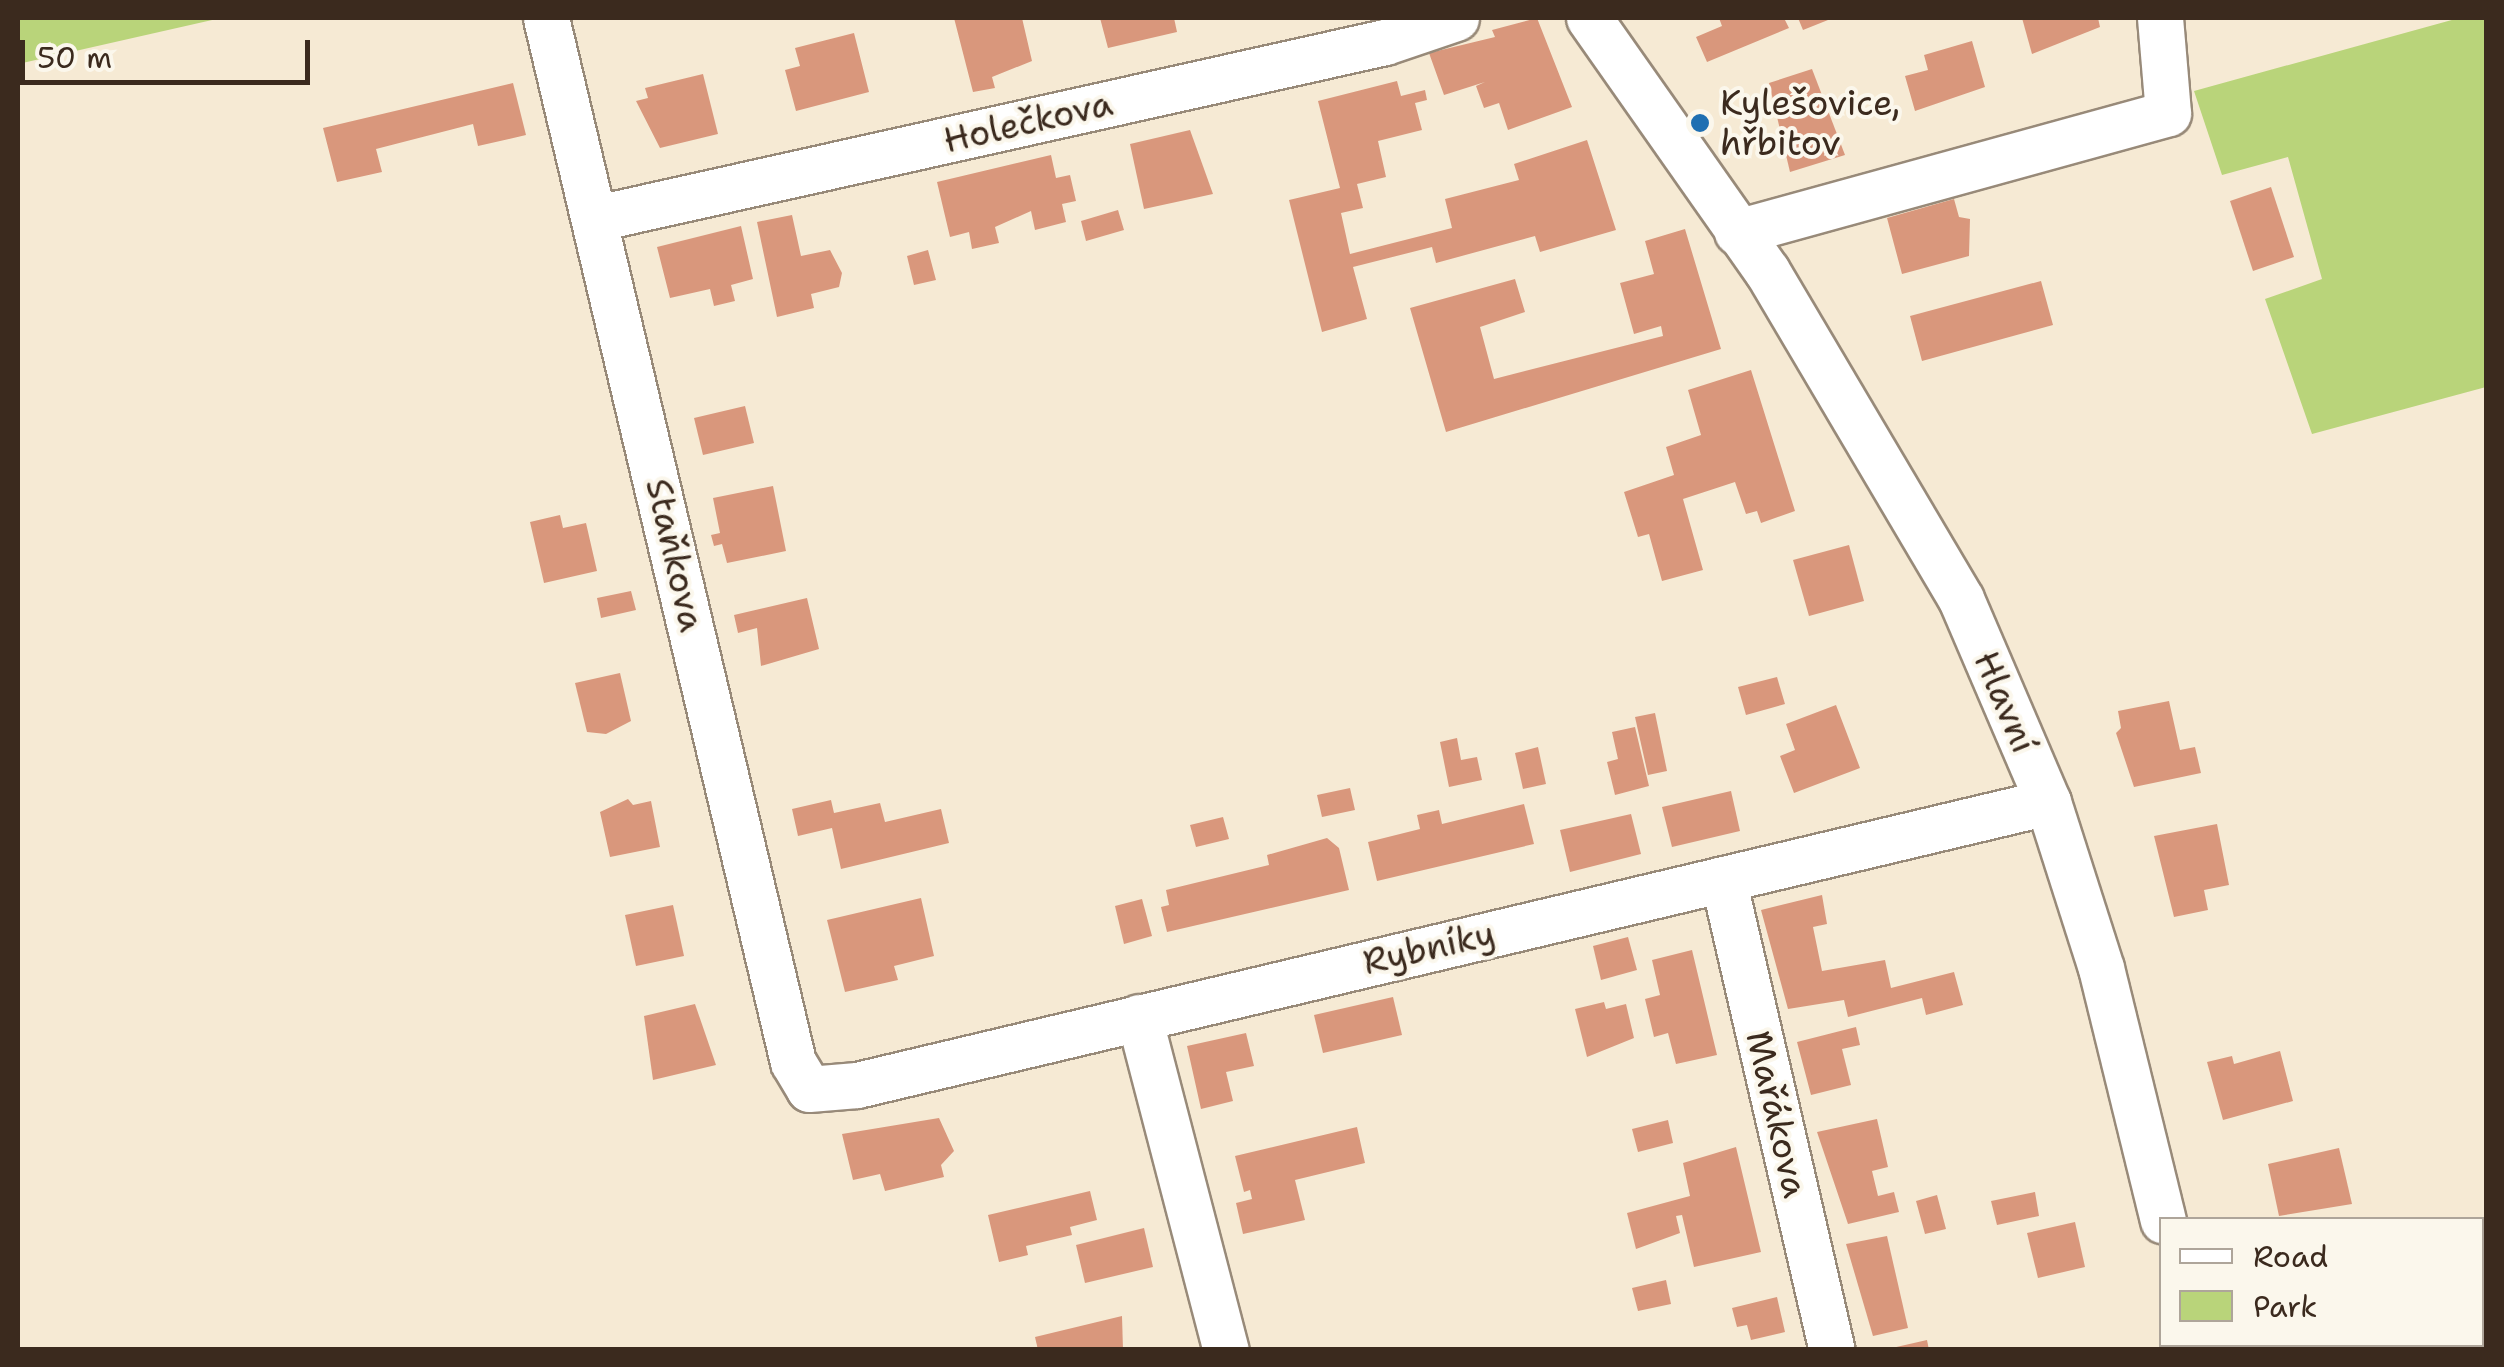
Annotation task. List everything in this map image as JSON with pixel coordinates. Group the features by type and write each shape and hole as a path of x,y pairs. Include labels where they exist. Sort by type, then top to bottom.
{"street":[{"name":"Staňkova","path":"546,18 793,1062 809,1089"},
{"name":"Holečkova","path":"596,218 1385,42 1456,18"},
{"name":"Hlavní","path":"1589,18 1737,232 1935,550 2048,802 2101,968 2162,1217"},
{"path":"1737,232 2168,114 2160,18"},
{"name":"Rybníky","path":"809,1089 831,1090 2048,802"},
{"name":"Mařákova","path":"1723,879 1832,1350"},
{"path":"1138,1017 1226,1350"}],"green space":[{"path":"18,18 221,18 18,64"},
{"path":"2459,18 2486,18 2486,387 2312,434 2265,299 2322,279 2288,157 2222,175 2194,91"}],"building":[{"path":"954,18 1022,18 1032,61 992,77 995,88 973,92"},
{"path":"1100,18 1174,18 1177,32 1108,48"},
{"path":"1537,18 1572,107 1508,130 1499,103 1484,108 1476,86 1485,82 1444,95 1429,53 1495,37 1492,30"},
{"path":"1719,18 1784,18 1789,28 1707,62 1696,37 1722,26"},
{"path":"1798,18 1833,18 1803,30"},
{"path":"2022,18 2098,18 2100,27 2032,54"},
{"path":"854,33 869,92 796,111 785,70 800,66 795,48"},
{"path":"1972,41 1985,87 1915,111 1905,76 1928,70 1924,55"},
{"path":"1812,69 1845,155 1790,172 1769,83"},
{"path":"703,74 718,134 660,148 636,101 648,98 645,88"},
{"path":"1397,81 1401,96 1425,90 1427,100 1415,103 1422,130 1378,141 1386,177 1357,184 1363,208 1341,213 1350,254 1452,228 1445,199 1519,180 1514,164 1587,140 1616,230 1540,252 1535,236 1436,263 1432,247 1353,267 1367,319 1322,332 1289,200 1340,188 1318,101"},
{"path":"513,83 526,135 478,146 473,124 376,149 382,172 337,182 323,128"},
{"path":"1190,130 1213,194 1144,209 1130,144"},
{"path":"1051,155 1056,178 1070,175 1076,201 1062,204 1066,222 1035,230 1031,211 995,227 999,243 972,249 969,232 950,237 937,182"},
{"path":"2271,187 2294,257 2253,271 2230,201"},
{"path":"1954,199 1959,217 1970,219 1969,256 1902,274 1887,218"},
{"path":"1118,210 1124,230 1086,241 1081,221"},
{"path":"792,215 801,256 830,250 842,273 839,287 811,294 814,308 777,317 757,222"},
{"path":"741,226 753,279 731,285 735,301 714,306 710,289 670,298 657,247"},
{"path":"1685,229 1721,349 1446,432 1410,308 1515,279 1525,312 1480,327 1494,379 1663,336 1661,326 1634,334 1620,283 1654,274 1645,241"},
{"path":"928,250 936,280 914,285 907,256"},
{"path":"2041,281 2053,325 1922,361 1910,316"},
{"path":"1751,370 1795,511 1761,523 1757,511 1746,514 1735,482 1683,499 1703,570 1662,581 1649,534 1638,537 1624,492 1674,475 1666,447 1701,435 1688,390"},
{"path":"745,406 754,443 703,455 694,418"},
{"path":"773,486 786,551 727,563 722,544 714,546 711,535 720,533 713,498"},
{"path":"560,515 563,528 586,523 597,571 544,583 530,522"},
{"path":"1849,545 1864,601 1809,616 1793,560"},
{"path":"631,591 636,610 601,618 597,598"},
{"path":"807,598 819,649 761,666 757,628 738,633 734,615"},
{"path":"620,673 631,721 606,734 587,732 575,683"},
{"path":"1777,677 1785,704 1746,715 1738,687"},
{"path":"2169,701 2180,750 2195,747 2201,773 2134,787 2116,733 2121,728 2118,711"},
{"path":"1836,705 1860,768 1794,793 1780,756 1795,750 1786,724"},
{"path":"1655,713 1667,771 1648,775 1635,717"},
{"path":"1635,727 1649,786 1615,795 1607,762 1618,759 1612,732"},
{"path":"1457,738 1461,760 1477,757 1482,780 1449,787 1440,742"},
{"path":"1538,747 1546,784 1523,789 1515,753"},
{"path":"1350,788 1355,810 1322,817 1317,795"},
{"path":"1731,791 1740,831 1672,847 1662,807"},
{"path":"628,799 633,805 651,801 660,847 610,857 600,812"},
{"path":"831,800 834,813 880,803 885,822 941,809 949,843 841,869 832,828 798,836 792,809"},
{"path":"1524,804 1534,844 1377,881 1368,842 1420,829 1417,815 1439,810 1442,824"},
{"path":"1631,814 1641,854 1570,872 1560,830"},
{"path":"1223,817 1229,839 1196,847 1190,825"},
{"path":"2217,824 2229,885 2204,890 2208,910 2174,917 2154,836"},
{"path":"1327,838 1339,848 1349,890 1167,932 1161,907 1169,905 1166,890 1269,865 1267,855"},
{"path":"1822,895 1827,924 1813,927 1822,971 1885,960 1891,988 1954,972 1963,1005 1926,1015 1922,998 1848,1017 1844,1000 1788,1009 1761,910"},
{"path":"921,898 934,956 894,966 898,980 845,992 827,920"},
{"path":"1142,899 1152,936 1124,944 1115,906"},
{"path":"673,905 684,956 636,966 625,915"},
{"path":"1628,937 1637,970 1601,980 1593,946"},
{"path":"1692,950 1717,1055 1676,1064 1668,1033 1654,1037 1645,999 1660,995 1652,960"},
{"path":"1393,997 1402,1035 1323,1053 1314,1015"},
{"path":"1604,1002 1606,1009 1626,1004 1634,1038 1587,1057 1575,1009"},
{"path":"695,1004 716,1065 653,1080 644,1016"},
{"path":"1856,1027 1860,1045 1842,1049 1851,1085 1811,1095 1797,1042"},
{"path":"1246,1033 1254,1066 1226,1072 1233,1101 1201,1109 1187,1046"},
{"path":"2280,1051 2293,1101 2223,1120 2207,1062 2232,1056 2234,1064"},
{"path":"939,1118 954,1151 941,1165 944,1177 885,1191 880,1174 853,1180 842,1134"},
{"path":"1877,1119 1888,1167 1872,1171 1878,1196 1894,1192 1899,1212 1848,1224 1817,1132"},
{"path":"1668,1120 1673,1143 1638,1152 1632,1129"},
{"path":"1357,1127 1365,1163 1295,1180 1305,1220 1243,1234 1236,1203 1252,1199 1250,1190 1244,1192 1235,1156"},
{"path":"1736,1147 1761,1252 1694,1267 1682,1215 1676,1216 1680,1233 1636,1249 1627,1213 1690,1196 1683,1163"},
{"path":"2339,1148 2352,1204 2279,1216 2268,1164"},
{"path":"1090,1191 1097,1220 1070,1227 1072,1235 1026,1246 1028,1255 999,1262 988,1215"},
{"path":"2035,1192 2039,1216 1997,1225 1991,1201"},
{"path":"1937,1195 1946,1229 1925,1234 1916,1201"},
{"path":"2075,1222 2085,1267 2038,1278 2027,1233"},
{"path":"1144,1228 1153,1267 1085,1283 1076,1245"},
{"path":"1887,1236 1908,1328 1873,1336 1846,1244"},
{"path":"1666,1280 1671,1304 1638,1311 1632,1288"},
{"path":"1777,1297 1785,1332 1751,1340 1747,1325 1737,1327 1732,1308"},
{"path":"1122,1316 1123,1350 1038,1350 1035,1337"},
{"path":"1927,1340 1929,1350 1892,1350 1892,1348"},
{"path":"2364,1347 2400,1350 2365,1350"}],"place":[{"name":"Kylešovice, hřbitov","path":"1700,123"}]}
